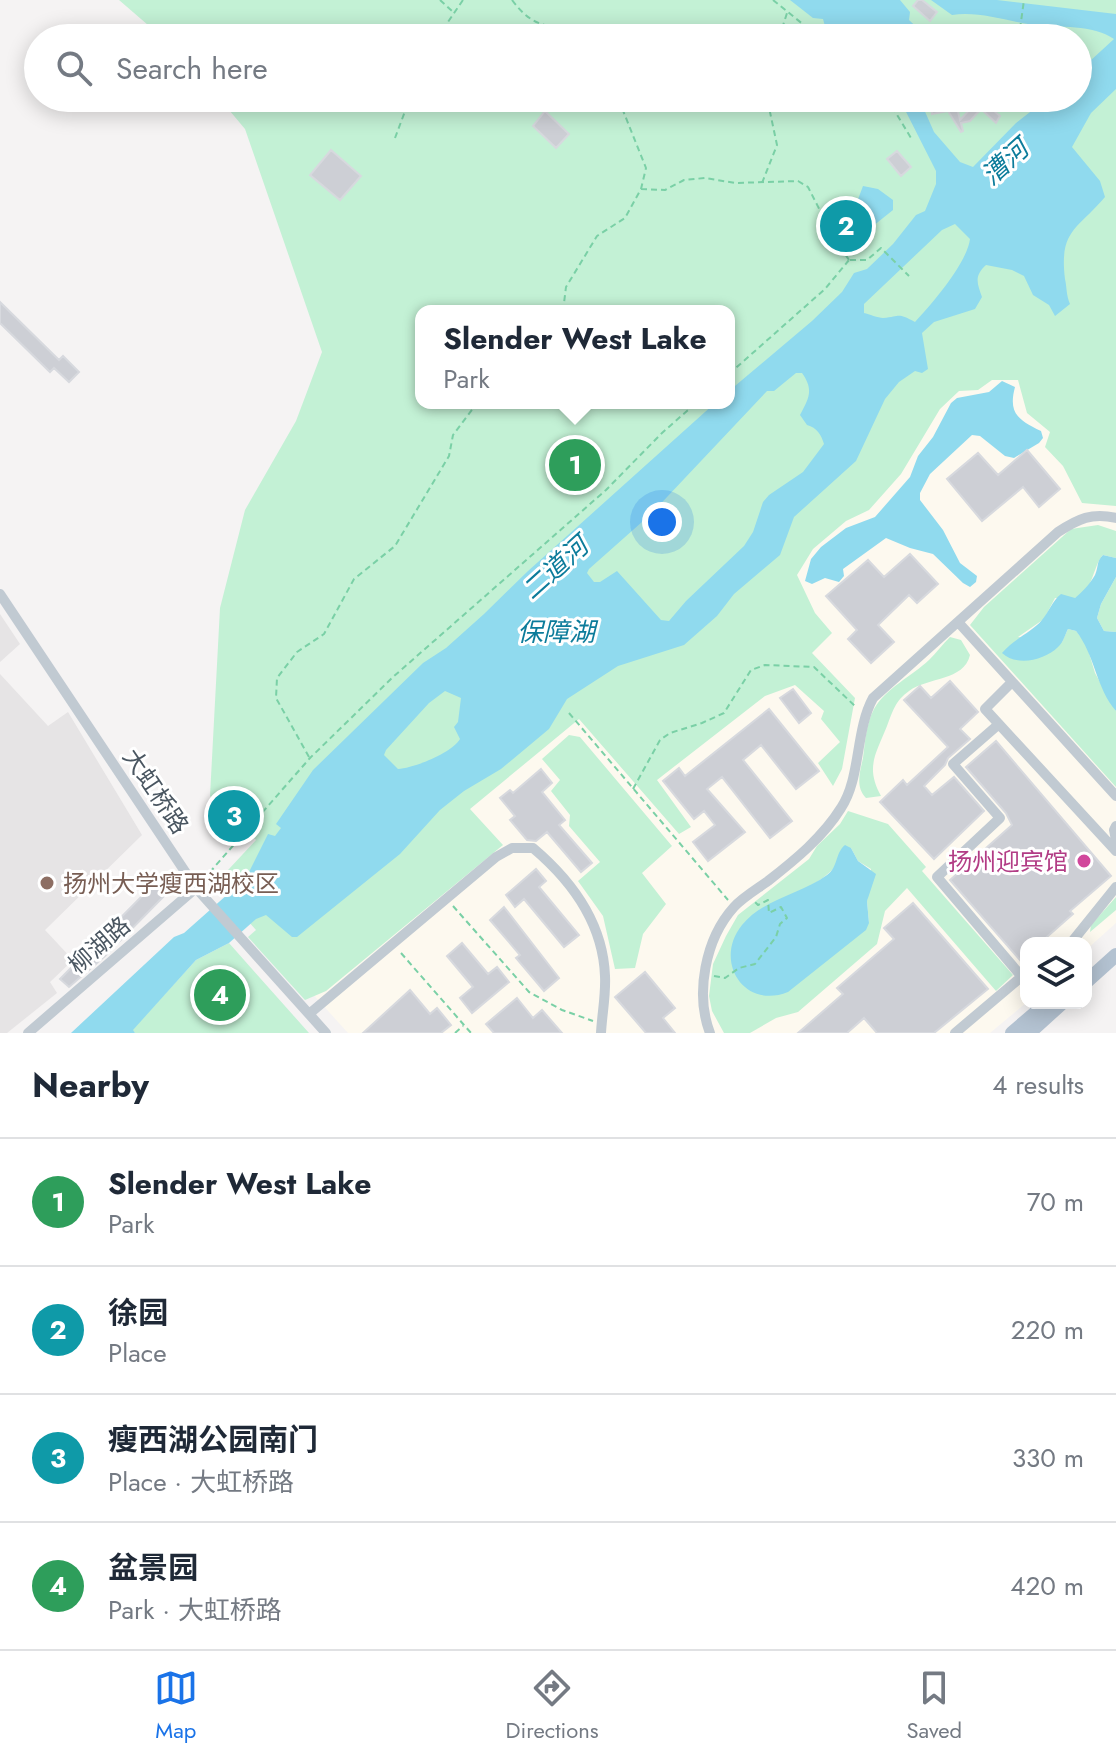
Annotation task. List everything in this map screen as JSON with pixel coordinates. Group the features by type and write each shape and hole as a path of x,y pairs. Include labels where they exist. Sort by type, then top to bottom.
{"main road":[{"path":"1092,965 1116,946"},
{"path":"1092,977 1116,955"},
{"path":"1012,1033 1040,1009"},
{"path":"1029,1033 1055,1009"}],"street":[{"path":"710,1033 703,1004 704,974 716,935 734,907 795,861 844,805 864,715 873,698 1058,532 1088,515 1116,518"},
{"name":"大虹桥路","path":"0,594 196,888 326,1033"},
{"path":"958,622 1116,796"},
{"path":"1012,682 985,709 1116,851"},
{"path":"999,724 953,764 1000,818 937,877 1020,970"},
{"path":"1116,826 1116,840"},
{"path":"309,1014 496,857 512,848 533,848 554,865 587,907 595,925 605,975 601,1029"},
{"path":"1076,937 1116,887"},
{"name":"柳湖路","path":"28,1033 196,888"},
{"path":"955,1033 1020,978"}],"path":[{"path":"440,0 453,12"},
{"path":"446,24 463,0"},
{"path":"512,0 530,19 541,24"},
{"path":"773,0 803,24"},
{"path":"1021,24 1024,0"},
{"path":"784,24 788,12"},
{"path":"395,138 405,112"},
{"path":"564,305 566,287 597,236 625,218 641,189 646,168 624,112"},
{"path":"762,183 777,145 770,112"},
{"path":"898,112 911,138"},
{"path":"641,189 665,190 684,180 705,178 735,183 798,181 808,187 849,260"},
{"path":"849,260 867,260 881,248 909,276"},
{"path":"735,369 825,289 849,260"},
{"path":"310,758 276,698 277,678 297,652 324,634 354,579 395,546 449,456 453,435 472,409"},
{"path":"196,888 310,758 393,677 606,490 690,409"},
{"path":"633,789 660,740 670,733 724,713 751,670 765,665 814,667 864,715"},
{"path":"569,713 734,907"},
{"path":"447,899 529,992 601,1029"},
{"path":"704,974 725,978 739,968 755,964 787,918 781,907 769,913 768,900"},
{"path":"393,944 471,1033"},
{"path":"455,1033 464,1025"}],"shaded area":[{"name":"扬州迎宾馆","path":"1116,283 1116,923 1092,945 1092,937 1020,937 1020,1008 990,1033 348,1033 291,970 426,845 581,717 943,395"},
{"path":"0,614 20,644 0,662"},
{"name":"扬州大学瘦西湖校区","path":"0,674 48,726 68,712 142,835 45,930 73,960 50,982 57,993 7,1033 0,1033"}],"green space":[{"path":"119,0 1116,0 1116,506 1082,503 1063,466 1045,447 1050,432 1027,413 1018,380 992,380 978,390 959,391 940,409 901,474 869,510 846,521 813,549 797,575 815,613 832,633 812,653 855,698 842,769 833,786 818,763 840,742 821,719 824,711 795,685 765,696 657,780 691,827 679,834 579,719 470,809 503,845 326,991 305,1000 248,937 256,930 215,884 256,840 210,796 220,608 245,510 296,421 322,352 245,129 231,112 1092,112 1092,24 147,24"},
{"path":"1098,525 1116,531 1116,558 1103,555 1086,591 1073,598 1055,598 1044,619 1018,637 1062,642 1068,629 1076,631 1086,643 1095,673 1116,711 1116,787 970,625 984,607 1071,529"},
{"path":"1116,577 1116,632 1104,631 1097,618"},
{"path":"950,637 961,640 970,655 966,663 953,674 917,686 897,703 874,761 874,777 881,796 866,798 860,789 859,779 874,709 885,695 929,660"},
{"path":"569,735 580,737 672,846 642,873 666,904 643,934 635,968 615,969 603,916 578,881 600,862 569,826 570,815 551,791 560,780 542,759"},
{"path":"848,811 888,824 926,867 922,871 1013,975 996,991 907,888 885,911 877,944 798,1012 776,1018 750,1033 724,1033 712,1011 709,996 713,964 726,936 738,915 809,859 817,846 840,824","holes":["851,848 858,861 871,869 867,901 869,923 753,915 821,879"]},
{"path":"1116,897 1116,910 1090,932 1091,925"},
{"path":"229,943 309,1033 135,1033 132,1030 196,960"}],"water":[{"path":"790,0 900,0 910,12 909,20 913,24 824,24 823,19 813,18"},
{"name":"保障湖","path":"931,0 997,0 1116,14 1116,89 1091,113 1072,147 1100,181 1105,197 1068,240 1064,263 1070,304 1055,316 1049,305 1033,295 1024,276 1012,270 986,265 978,276 982,297 975,309 934,322 922,333 928,369 922,373 915,371 899,382 885,399 856,461 794,517 780,555 734,594 717,616 684,645 618,666 567,699 549,729 501,769 440,810 400,854 297,937 292,937 266,915 256,919 229,943 196,960 133,1030 135,1033 71,1033 174,937 184,933 246,878 268,834 275,836 281,828 276,824 313,770 423,663 446,648 708,409 735,409 735,386 812,321 842,292 854,273 867,269 893,244 916,215 925,211 936,184 936,171 906,112 925,112 934,132 960,162 973,167 1030,112 1092,112 1092,59 1114,39 1092,30 1092,24 1029,24 952,15","holes":["955,224 970,239 963,260 948,283 915,322 901,316 883,318 864,313 864,304 942,230","796,373 802,373 809,394 800,415 807,425 818,432 824,444 803,472 763,502 753,532 744,546 669,621 661,620 617,571 600,582 594,582 587,573 589,569 651,514 767,391 774,391","445,691 461,698 458,722 454,727 460,739 432,759 398,769 384,755 386,750 429,703"]},
{"path":"863,186 878,189 893,200 893,210 873,226 863,223 854,210"},
{"path":"1002,381 1015,387 1013,403 1017,415 1041,431 1043,438 1014,458 1005,456 980,436 972,435 930,474 920,493 920,500 943,530 960,563 977,576 976,582 970,587 933,554 886,538 843,569 844,576 839,582 825,578 812,584 805,581 811,559 821,547 846,528 875,517 910,477 918,456 933,437 951,403 957,398 989,392"},
{"path":"1103,555 1116,558 1116,577 1097,618 1104,631 1116,632 1116,711 1076,631 1068,629 1060,645 1039,658 1015,660 1002,653 1038,624 1061,594 1075,598 1095,575"},
{"path":"845,845 851,848 858,861 876,874 867,901 869,923 866,930 788,992 772,996 746,988 732,967 731,953 742,925 760,909 827,875"}],"building":[{"path":"918,0 937,12 930,21 913,6"},
{"path":"546,112 569,134 556,148 533,126"},
{"path":"949,112 958,112 960,120 968,112 978,112 970,121 961,123 961,132"},
{"path":"984,112 995,112 1000,116 996,123"},
{"path":"331,150 361,176 340,200 310,175"},
{"path":"897,151 911,167 901,176 887,159"},
{"path":"834,209 863,237 857,242 829,214"},
{"path":"0,302 59,360 63,356 79,372 69,382 54,368 50,372 0,323"},
{"path":"1027,450 1060,489 1039,507 1023,487 982,521 947,479 978,453 998,475"},
{"path":"910,554 938,584 917,603 909,595 878,625 894,642 871,663 848,639 857,630 826,596 868,560 884,577"},
{"path":"950,681 978,712 960,729 970,739 948,758 924,786 932,795 954,777 984,811 934,859 880,802 903,780 907,785 948,747 904,700 920,686 931,698"},
{"path":"793,689 811,713 799,723 780,698"},
{"path":"769,709 819,771 796,789 761,745 743,760 792,821 770,838 722,777 707,789 745,832 708,861 693,842 715,825 704,811 694,819 663,781 679,768 685,776"},
{"path":"996,741 1111,876 1070,911 1073,914 1047,937 1020,937 1020,960 950,880 1012,825 1006,813 966,767"},
{"path":"541,769 552,783 542,792 565,820 559,825 592,863 581,872 547,832 536,841 527,840 510,820 515,816 500,798 510,790 513,793"},
{"path":"536,869 546,881 539,887 579,935 564,947 524,899 515,907 506,895"},
{"path":"157,881 168,892 105,956 69,987 60,979"},
{"path":"913,903 988,989 934,1033 877,1033 864,1018 847,1033 798,1033 843,994 837,988 894,939 884,928"},
{"path":"504,907 559,978 544,991 516,958 520,955 490,920"},
{"path":"462,943 488,974 497,967 509,982 472,1013 460,998 473,987 447,956"},
{"path":"645,972 675,1008 663,1018 675,1033 646,1033 615,997"},
{"path":"410,990 430,1014 437,1008 451,1025 441,1033 363,1033"},
{"path":"517,998 533,1018 542,1010 562,1033 494,1033 486,1024"}],"place":[{"name":"徐园","path":"846,226"},
{"name":"Slender West Lake","path":"575,465"},
{"name":"瘦西湖公园南门","path":"234,816"},
{"name":"扬州迎宾馆","path":"1084,861"},
{"name":"扬州大学瘦西湖校区","path":"47,883"},
{"name":"盆景园","path":"220,995"}],"water label":[{"name":"漕河","path":"1005,162"},
{"name":"二道河","path":"555,568"}]}
